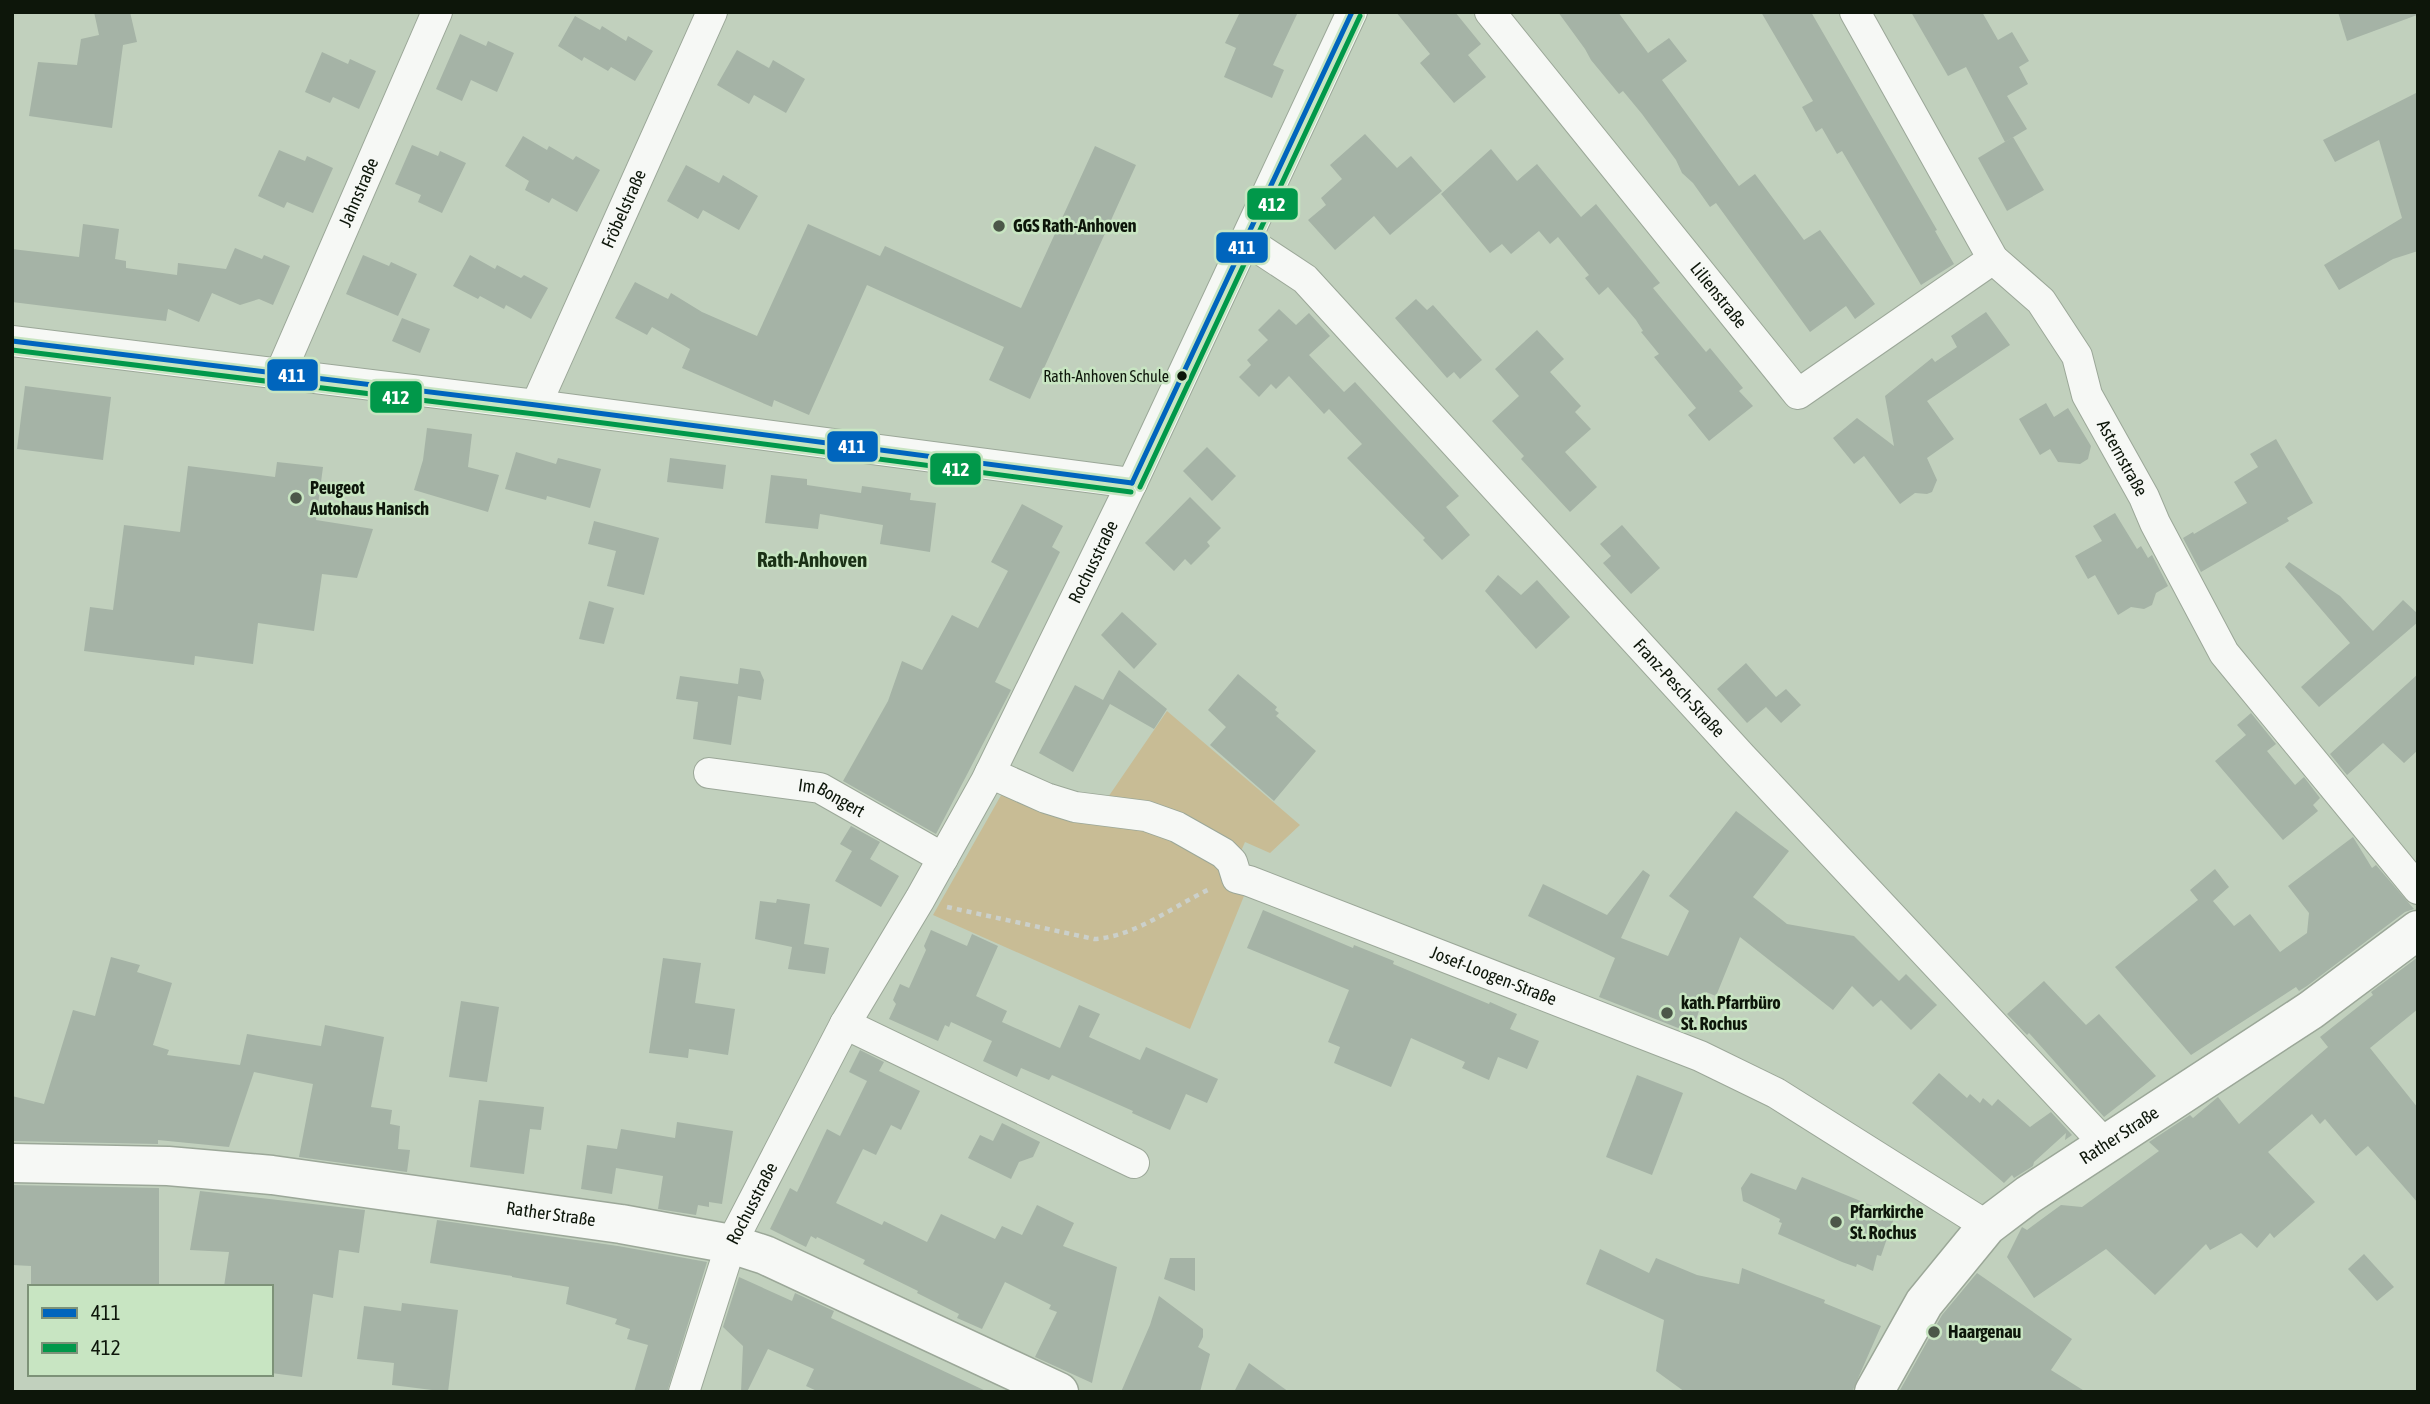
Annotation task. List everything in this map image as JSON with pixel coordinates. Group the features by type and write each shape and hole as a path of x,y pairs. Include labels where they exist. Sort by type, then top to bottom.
{"main road":[{"name":"Rather Straße","path":"1874,1392 1924,1303 1987,1226 2028,1195 2311,1010 2418,930"},
{"name":"Rather Straße","path":"12,1163 168,1166 272,1175 621,1224 730,1244 765,1255 1059,1392"}],"street":[{"name":"Jahnstraße","path":"280,374 437,12"},
{"name":"Fröbelstraße","path":"536,405 712,12"},
{"name":"Rochusstraße","path":"684,1392 730,1244 845,1024 920,899 990,773 1132,483 1352,12"},
{"name":"Lilienstraße","path":"1490,12 1798,394 1993,259"},
{"name":"Asternstraße","path":"1855,12 1993,259 2041,301 2077,356 2087,395 2144,497 2224,653 2418,889"},
{"name":"Franz-Pesch-Straße","path":"1246,240 1305,279 1733,747 2105,1144"},
{"path":"12,341 536,405 1132,483"},
{"name":"Im Bongert","path":"709,773 820,788 943,858"},
{"path":"990,773 1046,798 1075,807 1146,816 1177,827 1223,853 1233,862 1237,878"},
{"name":"Josef-Loogen-Straße","path":"1237,878 1700,1056 1776,1093 1987,1226"},
{"path":"845,1024 1134,1163"}],"path":[{"path":"920,899 956,910 1094,939 1125,933 1190,898 1237,878"}],"shaded area":[{"path":"1167,711 1300,825 1270,853 1245,842 1227,883 1246,891 1190,1029 933,915 1012,776 1102,806"}],"building":[{"path":"94,12 130,12 137,42 123,45 112,128 29,116 38,62 77,65 81,39 99,35"},
{"path":"1240,12 1298,12 1273,65 1284,70 1272,98 1224,77 1236,48 1225,43"},
{"path":"1396,12 1455,12 1481,44 1468,55 1486,77 1454,103 1420,63 1430,54"},
{"path":"1558,12 1618,12 1648,53 1669,38 1687,61 1662,80 1739,186 1755,174 1804,240 1820,230 1875,304 1855,319 1846,306 1810,332 1716,203 1710,207 1693,183 1682,173 1676,160 1642,114 1623,91 1619,94 1591,60"},
{"path":"1761,12 1811,12 1954,264 1921,285 1842,151 1837,154 1822,128 1816,132 1802,107 1813,101"},
{"path":"1911,12 1982,12 1998,40 2012,32 2029,61 2019,67 2028,84 2007,96 2027,129 2005,142 1966,67 1948,76"},
{"path":"2338,12 2417,12 2417,15 2347,41"},
{"path":"575,16 600,30 602,26 626,41 628,36 653,51 635,81 611,67 608,71 584,57 582,61 558,46"},
{"path":"460,34 486,46 488,41 514,53 497,92 471,80 462,101 436,89"},
{"path":"737,50 769,68 773,60 805,79 786,113 754,95 749,104 717,85"},
{"path":"322,52 348,64 350,59 376,71 359,109 333,97 330,103 305,92"},
{"path":"2418,92 2418,251 2393,259 2339,290 2324,265 2402,218 2379,140 2335,162 2323,140"},
{"path":"1365,134 1397,168 1411,156 1442,191 1390,235 1374,216 1335,250 1308,220 1326,205 1321,198 1342,179 1330,165"},
{"path":"523,136 547,150 549,146 573,160 576,156 600,170 577,212 552,198 549,203 525,190 529,181 505,166"},
{"path":"2013,137 2044,190 2007,211 1978,158"},
{"path":"412,145 438,156 440,151 466,163 442,213 418,202 421,195 395,184"},
{"path":"1095,146 1136,165 1030,399 989,380 1004,347 867,285 809,415 774,400 772,407 682,368 690,349 652,327 647,335 615,318 635,282 668,299 671,293 702,312 757,336 808,224 880,256 885,246 1021,308"},
{"path":"1491,149 1517,181 1537,164 1581,217 1596,204 1660,283 1653,288 1706,352 1710,348 1743,388 1739,391 1753,406 1709,441 1688,415 1696,408 1654,357 1659,354 1641,332 1643,331 1636,320 1608,287 1599,295 1585,278 1589,275 1558,237 1550,244 1539,231 1511,254 1502,244 1490,253 1441,194"},
{"path":"279,150 305,161 307,156 333,168 313,213 287,202 284,208 258,196"},
{"path":"686,165 719,183 723,175 758,196 739,230 703,210 698,219 667,201"},
{"path":"83,224 119,229 115,259 126,261 126,268 177,275 178,263 226,269 235,248 262,259 264,255 290,266 273,305 259,299 240,305 212,293 199,322 168,309 166,321 12,302 12,249 79,257"},
{"path":"363,255 389,266 391,262 417,274 398,316 346,294"},
{"path":"470,255 495,269 497,265 548,288 531,319 506,305 504,309 453,286"},
{"path":"1416,299 1427,310 1433,305 1482,360 1460,379 1454,372 1447,378 1395,318"},
{"path":"1279,309 1296,325 1309,313 1330,336 1309,355 1344,392 1355,382 1459,496 1446,507 1470,535 1442,560 1423,540 1425,538 1347,458 1362,444 1329,409 1324,414 1289,376 1276,389 1271,384 1259,397 1239,377 1251,365 1247,360 1268,340 1258,330"},
{"path":"1986,312 2010,345 1927,401 1954,439 1927,458 1937,480 1932,492 1915,493 1900,504 1864,456 1854,464 1833,438 1857,418 1894,446 1885,396 1932,358 1935,362 1957,347 1951,336"},
{"path":"402,318 430,329 420,353 392,341"},
{"path":"1537,330 1564,359 1550,372 1581,406 1575,412 1591,429 1565,452 1597,487 1570,512 1521,459 1524,456 1492,421 1519,396 1495,369"},
{"path":"25,386 111,397 103,460 17,449"},
{"path":"2046,403 2054,417 2068,408 2091,446 2088,459 2080,464 2058,462 2050,449 2040,455 2019,419"},
{"path":"427,428 472,434 468,467 499,475 488,512 414,490 423,460"},
{"path":"2276,439 2313,503 2287,518 2289,521 2201,572 2183,538 2247,503 2234,482 2258,467 2250,454"},
{"path":"1207,447 1236,476 1212,501 1183,471"},
{"path":"516,452 556,464 558,458 601,469 590,508 547,496 546,500 505,489"},
{"path":"670,458 726,465 723,489 667,482"},
{"path":"277,462 323,467 316,520 373,529 357,578 322,574 314,631 258,623 253,664 195,656 194,665 84,651 90,607 113,610 124,525 180,532 188,466 275,477"},
{"path":"771,475 807,479 807,485 861,493 862,486 911,493 910,500 936,503 930,552 880,544 883,525 820,514 818,529 765,523"},
{"path":"1190,497 1221,528 1207,542 1210,546 1191,565 1185,559 1174,571 1145,543"},
{"path":"1022,504 1063,526 1052,547 1060,552 995,682 1011,690 936,834 843,781 888,701 902,661 922,670 952,615 978,628 1008,571 991,562"},
{"path":"2115,513 2137,549 2141,546 2148,558 2152,555 2168,586 2156,593 2152,605 2144,609 2131,607 2118,615 2095,575 2088,579 2075,556 2102,541 2093,526"},
{"path":"594,521 659,538 644,595 607,586 616,551 588,544"},
{"path":"1622,525 1660,568 1631,594 1603,563 1611,556 1600,544"},
{"path":"2289,562 2340,596 2373,631 2403,600 2418,614 2418,622 2319,707 2301,687 2350,643 2285,567"},
{"path":"1498,575 1521,595 1537,580 1570,617 1536,649 1485,591"},
{"path":"589,601 614,608 604,644 579,639"},
{"path":"1122,612 1157,644 1134,669 1101,635"},
{"path":"1746,663 1776,697 1786,689 1801,705 1781,723 1766,707 1747,723 1717,689"},
{"path":"740,668 760,671 764,680 761,700 738,696 731,745 693,739 698,702 676,699 680,676 738,684"},
{"path":"1119,670 1167,709 1154,729 1110,704 1073,772 1039,753 1075,685 1103,700"},
{"path":"1238,674 1277,707 1275,710 1279,713 1276,716 1316,751 1274,801 1210,745 1226,727 1208,710"},
{"path":"2418,674 2418,750 2404,763 2383,743 2347,775 2330,754"},
{"path":"2251,713 2276,744 2267,751 2295,785 2304,777 2320,798 2313,805 2318,811 2283,840 2215,761 2246,735 2237,725"},
{"path":"1736,811 1789,851 1753,897 1787,924 1854,936 1899,981 1906,974 1937,1005 1911,1030 1881,1000 1873,1007 1852,986 1833,1010 1740,937 1716,996 1706,992 1691,1033 1599,997 1615,958 1528,916 1543,884 1607,915 1643,870 1650,875 1621,938 1668,956 1689,911 1669,896"},
{"path":"851,826 880,842 870,859 899,876 881,907 835,881 852,851 840,844"},
{"path":"2353,837 2372,868 2376,865 2414,909 2405,912 2307,986 2299,991 2296,987 2191,1055 2115,967 2198,900 2190,890 2215,869 2229,887 2213,901 2234,926 2250,914 2280,952 2307,933 2309,913 2288,886"},
{"path":"777,899 810,904 804,944 829,948 825,974 788,969 792,947 755,939 760,901 776,903"},
{"path":"1263,910 1353,948 1354,945 1394,961 1393,964 1517,1014 1510,1029 1539,1041 1527,1069 1498,1057 1489,1080 1462,1068 1465,1062 1411,1038 1391,1087 1334,1063 1340,1047 1328,1042 1349,990 1247,948"},
{"path":"931,930 967,946 972,934 998,946 976,996 1007,1011 1002,1022 1060,1048 1079,1005 1100,1014 1089,1037 1140,1060 1146,1047 1218,1079 1207,1103 1186,1094 1170,1130 1052,1075 1049,1080 1021,1068 1017,1077 983,1061 992,1041 951,1022 949,1027 945,1025 938,1041 889,1019 896,1004 893,1000 900,984 909,988 926,950 924,946"},
{"path":"111,957 140,965 137,972 172,983 153,1045 169,1050 167,1055 240,1065 247,1034 321,1046 325,1025 384,1037 371,1107 392,1110 390,1124 400,1126 398,1149 410,1150 407,1172 299,1157 313,1084 254,1072 229,1147 158,1140 158,1144 12,1141 12,1096 44,1104 73,1010 95,1016"},
{"path":"2418,957 2418,1009 2370,1048 2418,1108 2418,1203 2368,1146 2356,1156 2325,1119 2320,1124 2312,1114 2268,1152 2315,1202 2274,1238 2270,1233 2257,1248 2241,1233 2210,1250 2206,1244 2155,1295 2106,1249 2034,1298 2007,1257 2022,1227 2027,1230 2061,1205 2082,1207 2159,1151 2149,1142 2190,1115 2193,1118 2218,1097 2239,1124 2328,1047 2320,1037 2373,995 2371,992"},
{"path":"663,958 701,963 695,1003 735,1009 728,1055 689,1049 688,1058 649,1053"},
{"path":"2044,981 2086,1025 2099,1014 2156,1076 2104,1117 2029,1033 2027,1035 2007,1014"},
{"path":"461,1001 499,1007 487,1082 449,1077"},
{"path":"860,1050 884,1062 879,1071 920,1091 901,1130 891,1125 876,1155 863,1149 836,1203 882,1225 884,1221 927,1242 941,1214 995,1239 1002,1226 1022,1235 1037,1205 1074,1223 1063,1246 1117,1267 1092,1383 1035,1357 1057,1312 1049,1309 1051,1305 1005,1282 982,1329 957,1318 959,1314 917,1293 918,1291 863,1264 865,1260 817,1237 816,1239 811,1236 806,1247 770,1229 790,1188 797,1192 827,1129 840,1136 867,1081 849,1072"},
{"path":"1939,1073 1967,1098 1970,1094 1980,1103 1983,1098 1992,1106 1998,1099 2030,1127 2051,1112 2072,1135 2065,1140 2066,1133 2034,1162 2033,1166 2014,1178 2012,1175 2004,1183 1912,1103"},
{"path":"1637,1075 1683,1093 1652,1175 1606,1157"},
{"path":"479,1100 544,1107 541,1130 530,1129 524,1174 470,1167"},
{"path":"677,1122 733,1131 722,1204 709,1202 709,1207 698,1205 696,1215 658,1209 663,1176 616,1168 612,1194 581,1189 587,1145 617,1149 621,1129 675,1138"},
{"path":"1002,1123 1040,1142 1033,1157 1019,1162 1011,1179 968,1158 980,1135 993,1141"},
{"name":"Pfarrkirche St. Rochus","path":"1751,1173 1796,1190 1802,1177 1880,1209 1878,1212 1894,1218 1881,1256 1877,1255 1873,1271 1857,1264 1856,1267 1842,1262 1778,1234 1782,1223 1779,1222 1780,1219 1743,1201 1741,1188"},
{"path":"12,1185 159,1188 159,1285 31,1285 31,1266 12,1265"},
{"path":"200,1191 365,1210 359,1253 339,1250 333,1298 313,1294 302,1377 273,1373 273,1285 224,1285 229,1252 190,1250"},
{"path":"437,1220 618,1246 707,1262 667,1392 634,1392 648,1345 627,1339 630,1329 615,1324 617,1319 566,1304 569,1287 430,1263"},
{"path":"1600,1249 1649,1273 1656,1258 1697,1275 1739,1284 1742,1268 1825,1300 1824,1303 1881,1326 1852,1392 1685,1392 1656,1371 1664,1320 1586,1284"},
{"path":"2364,1254 2394,1287 2377,1301 2348,1269"},
{"path":"1170,1258 1195,1258 1195,1291 1164,1279"},
{"path":"1977,1273 2072,1339 2051,1370 2086,1392 1899,1392 1942,1315"},
{"path":"739,1277 792,1301 795,1293 834,1311 831,1318 988,1392 819,1392 806,1386 814,1369 768,1349 747,1392 741,1392 743,1346 723,1327"},
{"path":"1159,1296 1203,1329 1203,1337 1198,1347 1210,1354 1200,1392 1121,1392 1150,1325"},
{"path":"402,1303 458,1310 448,1392 392,1385 394,1363 357,1359 364,1306 401,1311"},
{"path":"1249,1363 1289,1392 1234,1392"}],"transit line":[{"name":"411","path":"1132,483 1352,12"},
{"name":"412","path":"1140,487 1360,16"},
{"name":"411","path":"12,341 536,405 1132,483"},
{"name":"412","path":"12,350 535,414 1131,492"}],"place":[{"name":"GGS Rath-Anhoven","path":"999,226"},
{"name":"Rath-Anhoven Schule","path":"1182,376"},
{"name":"Peugeot Autohaus Hanisch","path":"296,498"},
{"name":"kath. Pfarrbüro St. Rochus","path":"1667,1013"},
{"name":"Pfarrkirche St. Rochus","path":"1836,1222"},
{"name":"Haargenau","path":"1934,1332"}],"district":[{"name":"Rath-Anhoven","path":"812,560"}]}
